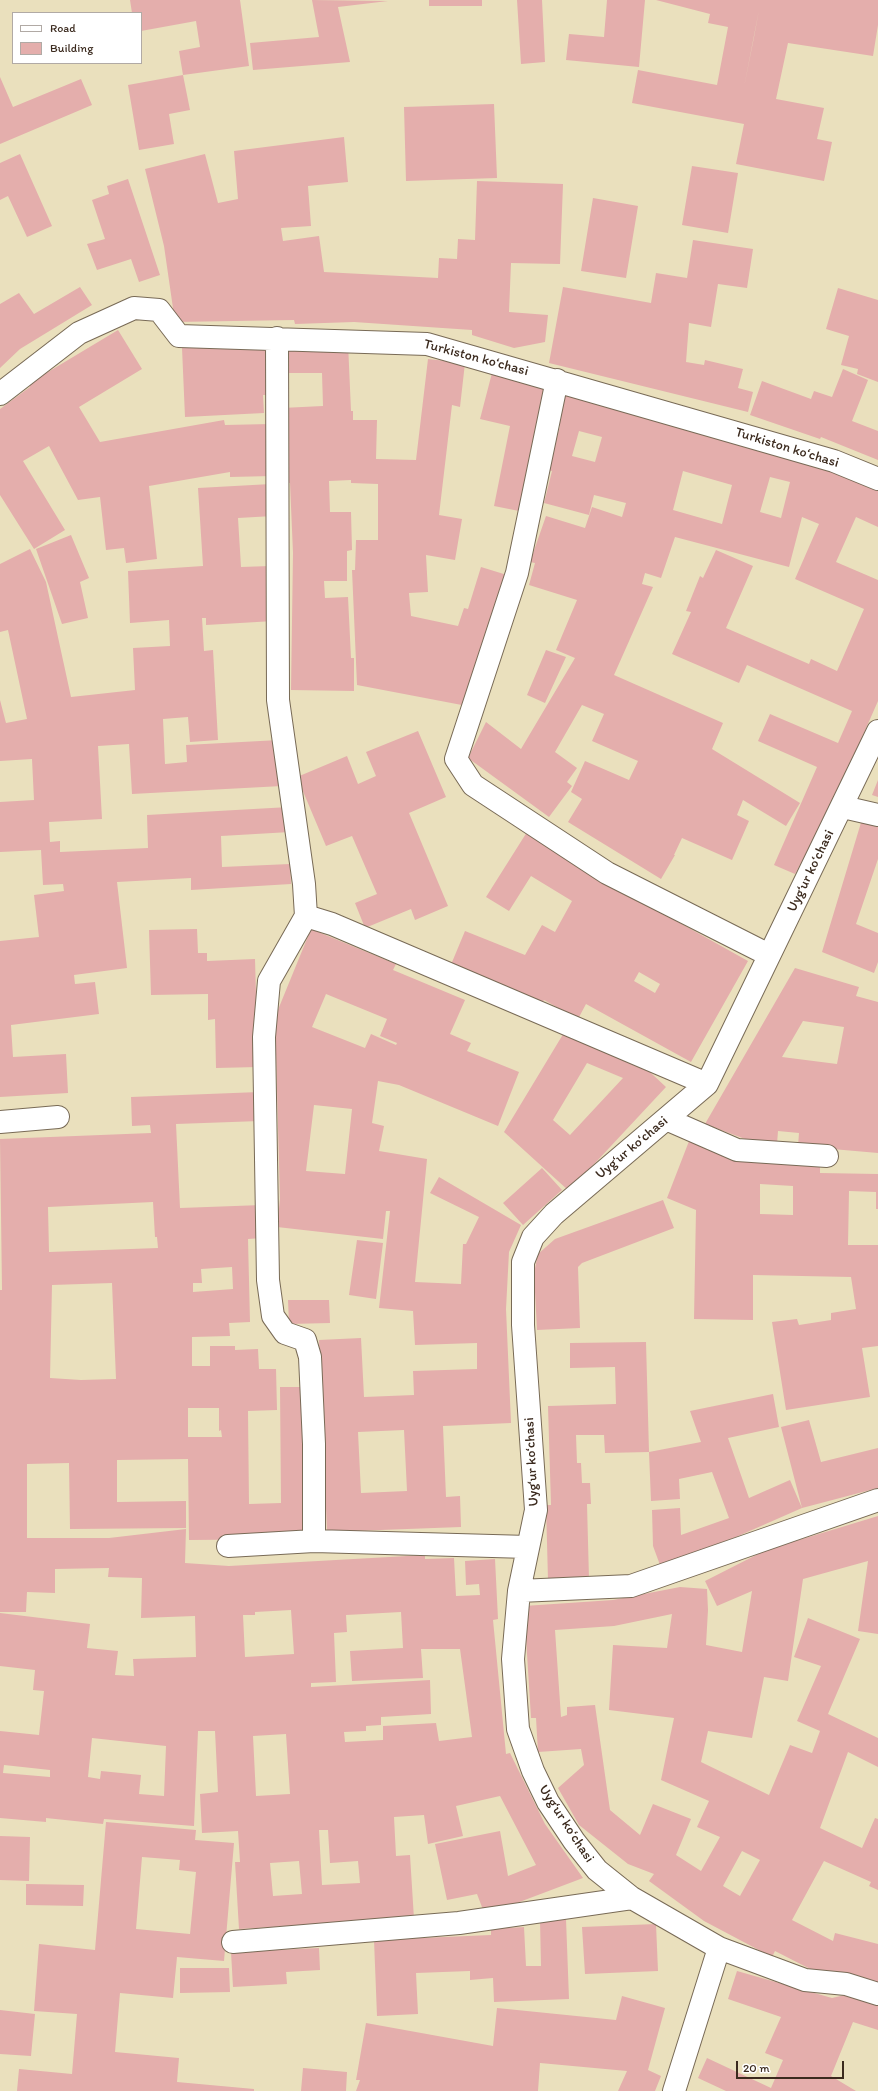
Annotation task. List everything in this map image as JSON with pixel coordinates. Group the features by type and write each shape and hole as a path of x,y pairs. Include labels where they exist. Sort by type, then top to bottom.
{"street":[{"name":"Turkiston koʻchasi","path":"0,394 79,333 134,308 159,310 179,336 427,344 557,380 834,461 878,478"},
{"path":"277,338 278,700 306,916 269,981 264,1037 268,1280 273,1316 285,1333 306,1340 310,1357 314,1444 314,1542"},
{"path":"557,380 517,573 456,759 473,785 608,873 770,955"},
{"name":"Uygʻur koʻchasi","path":"878,732 843,807 707,1084 554,1214 533,1237 523,1262 523,1325 536,1510 518,1591 513,1659 518,1729 533,1771 548,1802 574,1841 597,1870 632,1898 719,1948 805,1980 846,1984 878,1994"},
{"path":"843,807 878,815"},
{"path":"306,916 332,924 707,1084"},
{"path":"0,1122 58,1117"},
{"path":"666,1119 737,1150 827,1156"},
{"path":"518,1591 631,1586 878,1500"},
{"path":"228,1546 314,1542 528,1548"},
{"path":"233,1942 459,1923 632,1898"},
{"path":"674,2091 719,1948"}],"building":[{"path":"130,0 240,0 249,66 183,75 179,51 200,47 196,21 142,31 142,12 132,12"},
{"path":"312,0 388,1 338,7 350,62 253,70 250,43 319,37"},
{"path":"429,0 482,0 482,6 429,6"},
{"path":"517,0 542,0 545,62 521,64"},
{"path":"607,0 645,0 639,67 566,60 569,34 604,37"},
{"path":"656,0 878,0 878,25 873,56 788,43 776,99 824,108 817,139 832,142 824,181 736,164 744,124 632,103 638,70 717,85 728,27 708,23 710,14"},
{"path":"183,75 190,110 169,114 174,144 139,150 128,85"},
{"path":"0,77 13,107 81,79 92,105 0,144"},
{"path":"494,104 497,178 406,181 404,107"},
{"path":"344,137 348,182 308,186 311,226 281,228 283,241 319,236 324,272 438,278 439,258 457,259 458,239 475,240 477,181 563,184 560,264 511,263 509,312 548,315 545,342 514,348 472,335 472,330 354,322 295,324 294,320 175,322 164,246 145,169 205,154 218,203 238,199 234,151"},
{"path":"20,154 52,226 27,237 8,196 0,200 0,163"},
{"path":"692,166 738,173 728,233 682,225"},
{"path":"128,179 160,275 139,282 131,259 97,270 87,244 105,239 92,200 109,194 107,186"},
{"path":"593,198 638,206 626,278 581,271"},
{"path":"693,240 753,249 747,288 718,284 711,327 689,323 686,362 704,365 705,360 743,369 738,388 753,392 748,412 549,363 563,287 651,303 656,273 687,278"},
{"path":"80,287 92,305 20,349 0,368 0,304 19,293 34,314"},
{"path":"838,288 878,300 878,382 857,374 858,369 841,365 849,336 826,329"},
{"path":"118,330 142,369 79,407 100,442 224,420 225,425 270,424 272,476 230,477 230,472 149,486 157,559 126,563 124,548 106,550 100,497 78,500 49,446 23,461 65,530 34,549 0,495 0,409 30,387 28,384"},
{"path":"282,343 348,343 351,411 353,411 353,420 377,420 376,459 416,460 428,359 465,363 460,407 452,405 439,515 462,519 455,560 426,555 428,592 409,593 411,616 458,626 464,608 468,609 481,567 507,575 467,706 357,685 352,570 355,570 356,540 378,540 378,484 351,483 351,480 329,481 330,512 351,512 352,550 347,551 347,581 324,581 325,598 348,597 351,658 354,658 354,691 291,690 293,553 290,483 286,483 282,408 323,406 322,373 282,373"},
{"path":"266,344 268,395 263,395 264,413 185,417 182,348"},
{"path":"843,369 868,380 852,421 878,431 878,460 821,437 820,439 750,415 762,381 811,399 814,391 832,397"},
{"path":"492,373 549,388 524,512 494,506 510,426 480,419"},
{"path":"565,393 744,441 878,488 878,527 856,517 836,562 878,580 878,701 827,817 795,874 774,865 817,767 758,741 770,714 838,743 852,711 747,665 739,683 672,654 691,612 686,611 700,576 703,578 716,550 753,566 726,628 809,664 811,659 837,671 864,609 795,579 819,524 802,517 789,567 675,537 661,578 645,573 642,584 653,587 614,675 723,723 712,749 800,803 786,826 743,800 737,815 749,821 732,860 682,838 675,855 661,879 568,822 582,799 571,792 585,761 629,780 638,761 592,741 604,714 582,705 555,752 577,768 567,782 572,786 549,817 468,758 486,722 521,749 575,658 556,650 577,600 529,585 535,563 530,562 546,516 585,528 592,507 622,517 626,503 594,495 589,515 544,503 552,471 548,470 560,426 556,425","holes":["579,431 602,437 595,462 572,456","683,471 732,485 722,524 673,510","770,477 790,482 781,518 760,512"]},
{"path":"271,484 273,516 238,518 241,567 270,566 274,621 206,625 206,618 202,618 204,651 213,650 218,740 190,742 188,717 163,719 165,764 187,762 186,745 279,740 282,786 132,794 129,744 98,746 102,819 49,822 50,842 60,841 60,852 148,848 147,815 289,807 290,832 221,836 222,867 290,864 291,884 191,890 191,878 117,882 127,968 74,975 75,984 95,982 99,1014 11,1025 13,1057 66,1054 68,1093 0,1097 0,941 39,937 34,895 64,891 63,884 43,885 41,850 0,852 0,802 34,800 32,759 0,761 0,700 6,723 27,719 8,630 0,632 0,564 30,549 46,582 71,697 135,690 133,648 170,646 169,620 130,623 128,571 203,566 198,488"},
{"path":"71,535 89,578 80,582 88,618 62,624 36,549"},
{"path":"546,650 566,657 545,703 527,695"},
{"path":"418,731 446,797 409,813 448,906 415,920 411,909 365,928 355,903 377,894 352,836 326,846 297,777 347,756 358,784 376,776 366,752"},
{"path":"878,780 878,797 872,795"},
{"path":"863,816 878,820 878,859 856,924 878,933 878,962 874,973 822,952"},
{"path":"527,832 610,884 748,961 691,1062 586,1004 578,1019 544,1000 542,1003 450,967 465,931 525,955 542,925 555,932 572,901 531,876 509,911 486,897","holes":["639,972 660,984 655,993 634,981"]},
{"path":"197,929 198,953 207,953 207,961 255,959 258,1067 216,1068 215,1019 208,1020 208,994 151,995 149,930"},
{"path":"311,929 396,964 393,970 465,1000 450,1034 471,1043 467,1051 519,1072 498,1126 399,1085 378,1081 372,1123 384,1126 379,1151 427,1159 415,1282 461,1284 463,1244 466,1244 479,1217 430,1193 439,1177 521,1225 509,1252 506,1309 511,1423 443,1426 446,1497 460,1496 461,1527 327,1532 319,1340 361,1338 364,1397 414,1395 413,1371 477,1369 477,1343 415,1345 413,1311 379,1308 390,1211 386,1211 383,1239 277,1227 280,1199 276,1054 273,1022","holes":["326,994 387,1019 380,1036 397,1043 396,1045 371,1034 365,1048 312,1027","314,1105 352,1109 345,1174 306,1171","404,1430 407,1491 361,1493 358,1432"]},
{"path":"795,968 859,987 856,996 878,1002 878,1153 798,1146 799,1133 778,1131 777,1144 753,1142 705,1124","holes":["803,1021 844,1027 837,1064 782,1057"]},
{"path":"565,1031 638,1061 666,1087 569,1191 504,1132","holes":["587,1063 623,1078 570,1135 553,1120"]},
{"path":"259,1092 260,1121 176,1124 180,1208 262,1205 263,1238 248,1239 250,1322 229,1323 230,1336 192,1337 192,1366 210,1366 210,1346 235,1346 235,1350 258,1349 259,1369 276,1369 277,1410 248,1411 249,1504 281,1503 280,1387 309,1387 310,1539 189,1540 188,1459 117,1460 117,1502 186,1501 186,1528 70,1529 69,1463 27,1464 27,1538 109,1538 186,1529 185,1563 229,1566 425,1555 425,1559 454,1558 456,1596 480,1595 479,1584 466,1585 465,1561 495,1559 498,1619 493,1620 506,1754 510,1753 545,1824 583,1878 485,1915 477,1894 447,1900 435,1844 500,1831 508,1876 536,1865 500,1796 456,1806 463,1836 428,1844 424,1815 394,1817 396,1856 410,1855 414,1919 239,1929 235,1862 240,1862 238,1831 202,1833 200,1794 218,1792 215,1731 198,1731 194,1826 104,1819 103,1824 46,1818 46,1822 0,1818 0,1731 39,1735 44,1691 33,1690 35,1670 0,1666 0,1613 90,1624 87,1648 118,1651 115,1675 134,1676 133,1659 196,1657 195,1616 141,1618 142,1578 108,1577 109,1568 55,1569 55,1593 27,1592 26,1612 0,1612 0,1290 2,1290 0,1139 151,1133 150,1125 132,1126 131,1097","holes":["153,1202 155,1237 157,1237 158,1248 49,1252 48,1207","232,1267 233,1289 193,1292 193,1283 202,1283 201,1269","112,1283 116,1379 81,1380 50,1378 52,1285","188,1408 219,1408 219,1431 221,1430 222,1437 188,1437","291,1610 294,1654 245,1657 243,1615 255,1615 255,1612","401,1612 403,1648 350,1651 352,1681 423,1678 421,1649 460,1649 472,1737 439,1741 436,1723 383,1726 383,1740 345,1742 344,1732 366,1731 366,1726 381,1725 381,1717 431,1714 430,1680 311,1687 311,1683 336,1682 334,1633 347,1632 346,1615","286,1734 290,1794 256,1796 253,1736","92,1738 166,1746 164,1796 139,1794 141,1775 101,1771 100,1779 88,1777","4,1765 50,1770 50,1777 3,1773","319,1830 328,1830 330,1863 358,1861 360,1883 322,1885","299,1861 302,1894 273,1896 270,1863"]},
{"path":"691,1136 820,1161 820,1173 878,1174 878,1209 876,1209 876,1192 849,1191 848,1245 878,1245 878,1346 862,1348 870,1397 786,1410 772,1322 797,1319 799,1325 831,1320 831,1313 856,1309 851,1277 753,1275 753,1320 694,1319 696,1210 667,1198","holes":["760,1184 793,1186 793,1215 760,1214"]},
{"path":"542,1168 562,1190 523,1225 503,1203"},
{"path":"663,1200 674,1228 582,1263 578,1267 580,1328 537,1330 534,1273 538,1254 555,1239"},
{"path":"357,1240 383,1243 376,1299 349,1295"},
{"path":"288,1300 329,1300 330,1323 289,1324"},
{"path":"646,1342 649,1452 605,1453 604,1435 576,1435 577,1463 581,1463 582,1483 590,1483 591,1504 587,1504 589,1579 548,1580 546,1505 551,1505 548,1406 616,1404 615,1367 570,1368 570,1343"},
{"path":"773,1394 779,1427 728,1438 749,1498 790,1480 802,1508 736,1537 660,1565 653,1546 652,1510 680,1508 681,1535 729,1518 712,1472 679,1479 680,1499 651,1501 649,1452 701,1442 690,1411"},
{"path":"809,1420 821,1462 878,1448 878,1488 802,1508 781,1427"},
{"path":"878,1516 878,1634 858,1631 868,1561 803,1579 788,1681 764,1677 752,1738 708,1731 701,1762 769,1795 790,1745 812,1753 820,1731 797,1721 821,1666 794,1657 808,1618 860,1639 828,1714 878,1738 878,1767 848,1752 820,1828 862,1848 875,1818 878,1819 878,1890 869,1886 871,1882 824,1861 792,1920 833,1941 835,1933 878,1944 878,1984 821,1970 820,1974 775,1951 772,1957 704,1921 649,1881 654,1874 628,1864 579,1825 558,1788 584,1765 581,1749 538,1752 536,1718 531,1718 524,1606 613,1600 680,1587 707,1589 708,1610 706,1645 742,1652 752,1591 717,1606 705,1581 766,1550","holes":["672,1614 667,1648 613,1645 609,1710 674,1718 661,1780 709,1801 697,1827 720,1837 701,1871 676,1855 691,1819 653,1804 640,1835 610,1810 595,1705 567,1707 567,1715 561,1717 555,1630 614,1626","742,1851 760,1860 740,1896 723,1886"]},
{"path":"106,1822 196,1830 195,1840 234,1843 224,1961 177,1957 173,1998 120,1993 115,2052 179,2058 177,2082 254,2089 254,2091 17,2091 19,2069 72,2074 77,2014 34,2011 39,1944 95,1950","holes":["142,1857 180,1860 179,1870 196,1872 190,1934 136,1929"]},
{"path":"0,1836 30,1837 29,1881 0,1880"},
{"path":"26,1884 84,1885 83,1906 26,1905"},
{"path":"566,1919 569,1999 494,2002 493,1978 470,1980 470,1971 416,1973 418,2014 377,2016 374,1940 491,1935 491,1929 524,1927 526,1966 541,1966 540,1920"},
{"path":"656,1924 658,1971 585,1974 582,1927"},
{"path":"319,1948 320,1970 286,1972 287,1984 233,1987 231,1952"},
{"path":"180,1968 229,1968 230,1992 180,1993"},
{"path":"737,1971 832,1998 862,1991 878,1996 878,2030 853,2022 831,2076 856,2091 726,2091 698,2078 707,2058 771,2088 783,2060 765,2053 781,2017 728,1999"},
{"path":"622,1996 665,2008 648,2070 661,2076 655,2091 618,2091 627,2071 540,2063 538,2091 356,2091 360,2080 356,2080 366,2023 493,2046 497,2008 616,2020"},
{"path":"0,2010 35,2014 31,2056 0,2054"},
{"path":"303,2068 347,2072 346,2091 301,2091"}]}
